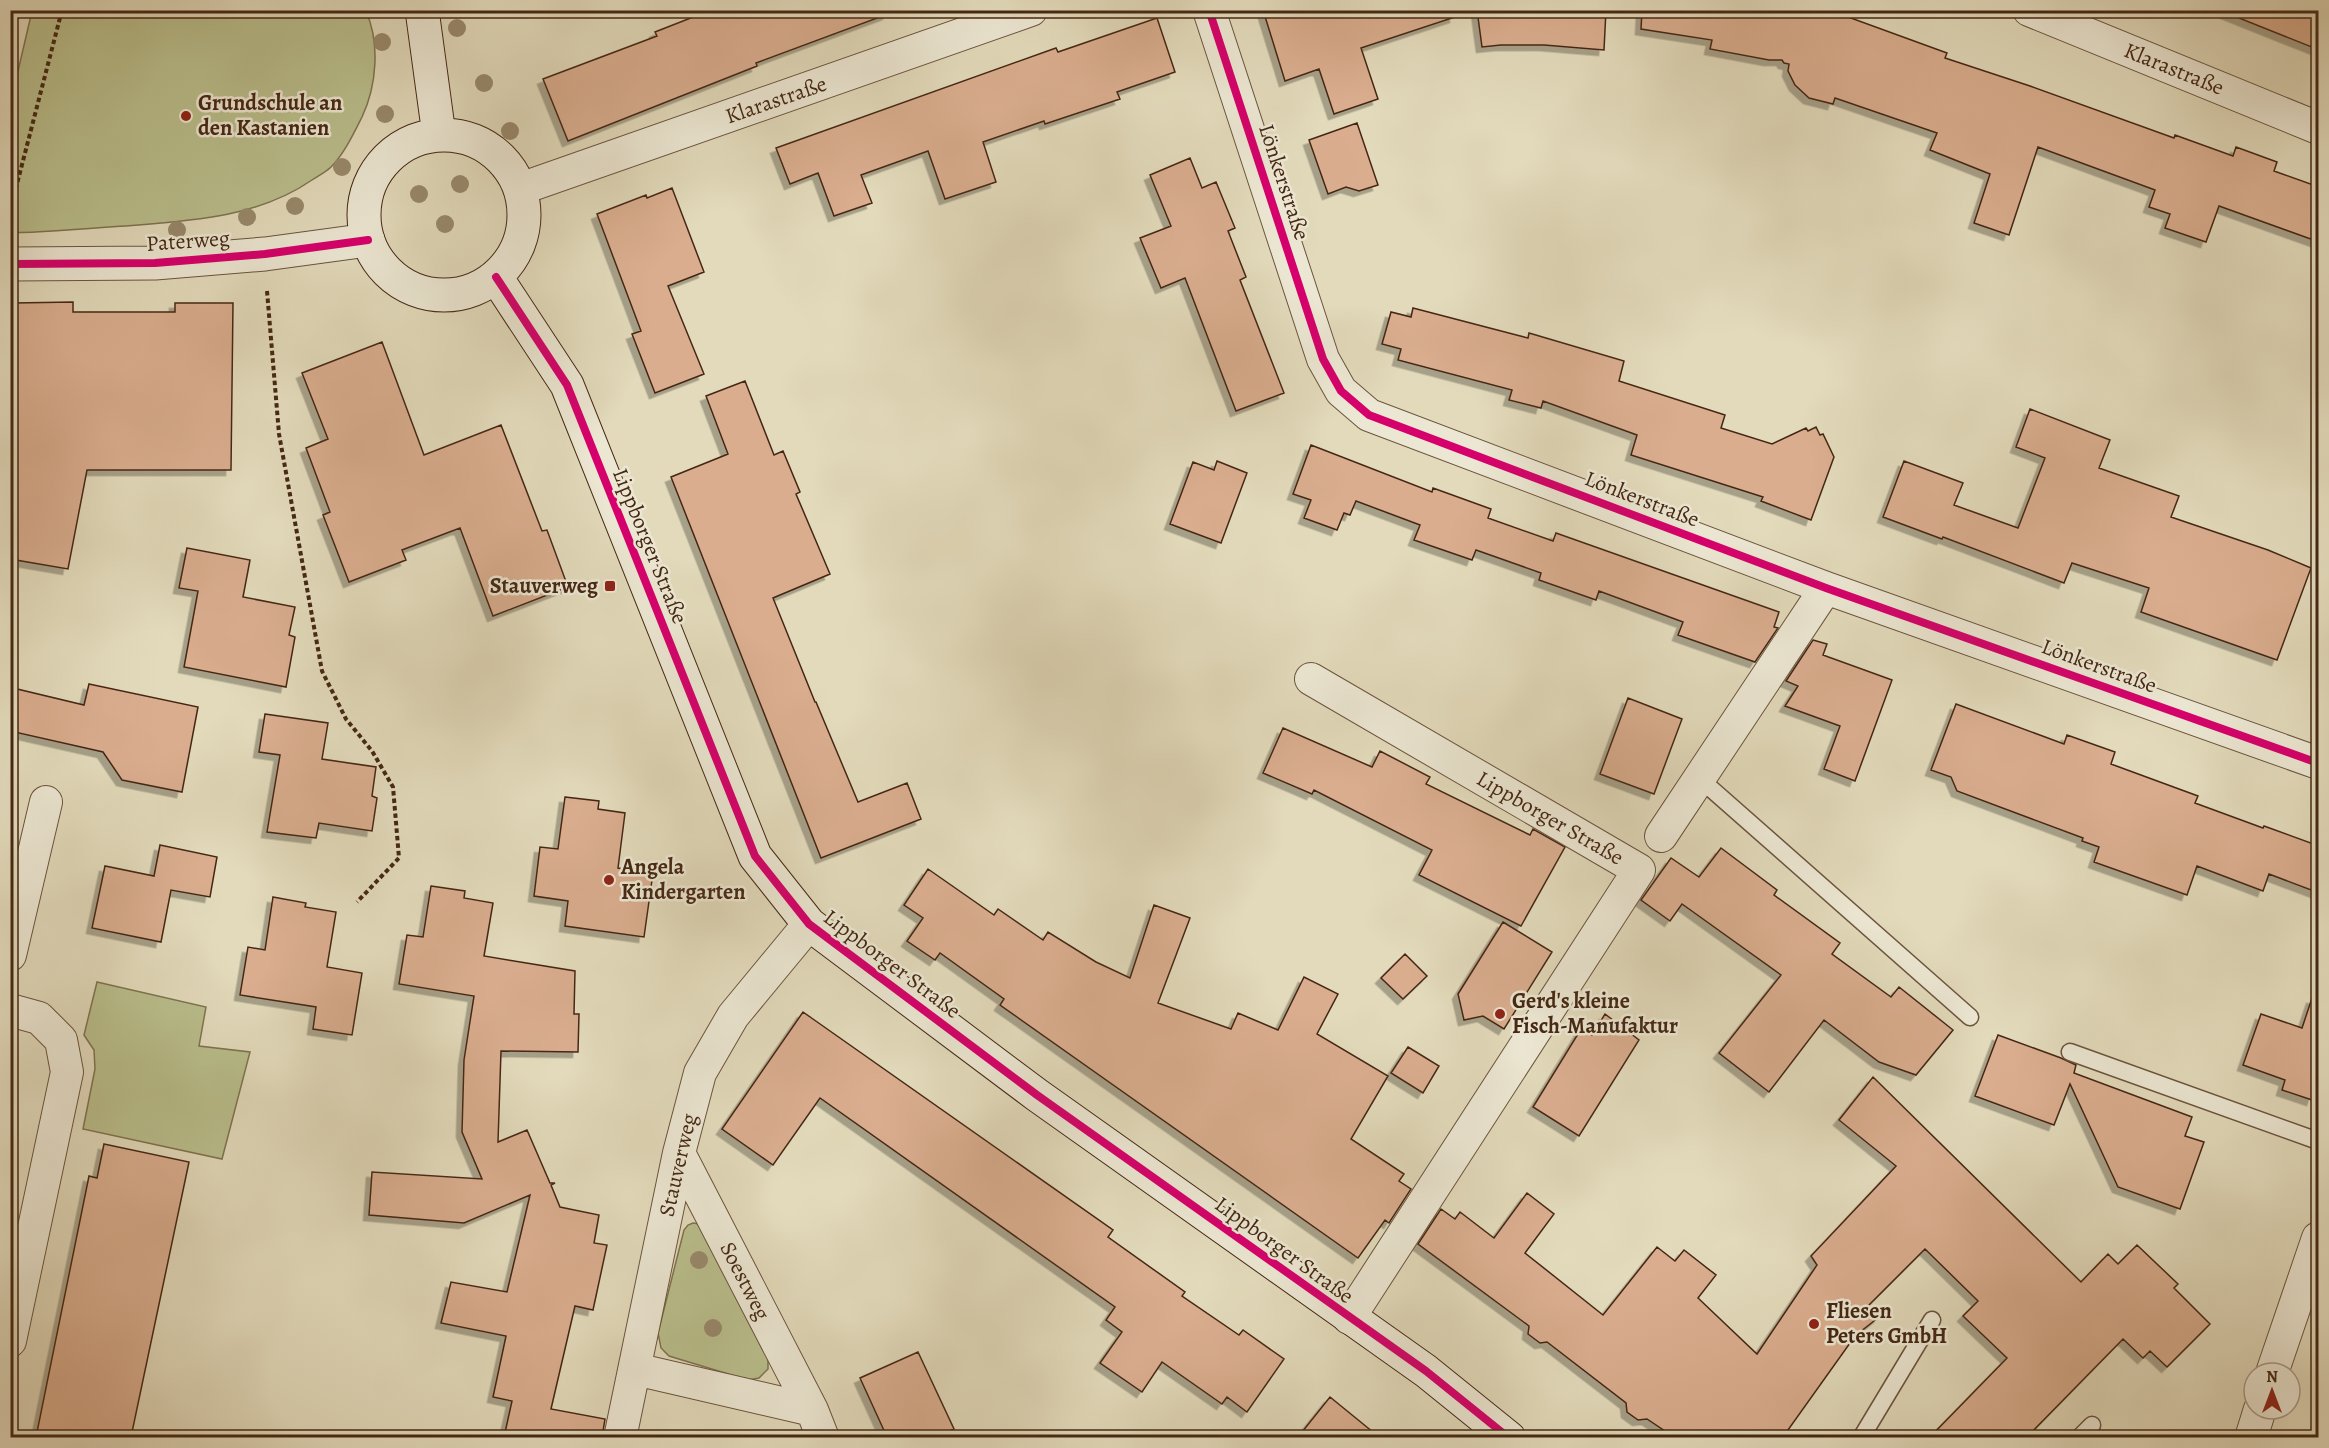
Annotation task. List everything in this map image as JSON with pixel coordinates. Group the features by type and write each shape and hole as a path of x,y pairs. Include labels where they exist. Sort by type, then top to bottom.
{"main road":[{"path":"422,10 439,135"},
{"path":"439,135 460,136 480,143 497,155 511,171 520,189 525,221 522,237 507,265 496,277 477,288 455,295 433,295 411,288 392,277 377,260 368,240 364,220 366,199 372,179 384,162 400,148 419,139 439,135"},
{"name":"Paterweg","path":"10,264 154,263 264,254 368,240"},
{"name":"Lippborger Straße","path":"496,277 567,385 755,855 809,924 1037,1095 1426,1371 1509,1437"}],"street":[{"name":"Klarastraße","path":"520,189 1031,10"},
{"name":"Lönkerstraße","path":"1209,10 1323,359 1341,391 1369,415 1826,588 2319,763"},
{"name":"Klarastraße","path":"2029,10 2319,128"},
{"path":"1661,836 1826,588"},
{"name":"Lippborger Straße","path":"1311,679 1639,870 1349,1318"},
{"path":"10,954 46,802"},
{"name":"Stauverweg","path":"620,1437 636,1369 679,1153 700,1073 733,1016 809,924"},
{"path":"10,1010 39,1018 61,1040 67,1072 10,1341"},
{"name":"Soestweg","path":"679,1153 818,1424"},
{"path":"2276,1361 2319,1238"},
{"name":"Soestweg","path":"636,1369 818,1424"},
{"path":"2250,1437 2256,1421"}],"lane":[{"path":"1699,778 1970,1017"},
{"path":"2070,1052 2319,1141"},
{"path":"1861,1437 1932,1320"},
{"path":"2079,1437 2092,1425"}],"path":[{"path":"10,211 62,10"},
{"path":"264,254 279,434 322,671 346,719 372,751 393,787 399,858 357,902"}],"green space":[{"name":"Grundschule an den Kastanien","path":"32,11 366,11 375,50 374,78 362,117 340,156 331,167 291,193 269,203 222,215 173,222 11,233 11,101"},
{"path":"97,982 206,1007 199,1046 250,1052 222,1159 83,1129 95,1069 94,1050 84,1035"},
{"path":"693,1223 699,1224 768,1356 768,1369 759,1378 748,1380 669,1356 661,1348 658,1333 684,1230"}],"building":[{"path":"711,10 888,10 888,14 756,63 757,66 568,141 543,79 657,36 655,32"},
{"path":"1263,10 1454,10 1455,17 1361,48 1378,99 1334,114 1319,69 1285,81"},
{"path":"1477,10 1606,10 1604,50 1544,45 1482,47"},
{"path":"1642,10 1829,10 1947,53 1945,58 2174,138 2175,135 2233,156 2236,147 2277,162 2274,171 2319,187 2319,242 2219,206 2206,242 2165,228 2170,214 2149,207 2155,190 2038,147 2009,235 1974,223 1990,174 1930,150 1937,133 1835,98 1833,104 1809,98 1795,85 1788,71 1789,64 1782,60 1769,60 1710,49 1712,40 1641,29"},
{"path":"2224,10 2319,10 2319,50 2224,12"},
{"path":"1157,18 1175,72 1117,92 1120,99 983,142 996,182 945,199 928,151 861,175 872,203 834,216 818,173 790,184 776,148 1056,48 1058,52"},
{"path":"1357,123 1378,185 1359,191 1346,187 1328,194 1309,140"},
{"path":"1190,158 1202,188 1216,182 1235,228 1228,231 1246,277 1240,280 1284,393 1236,411 1185,278 1161,288 1140,238 1171,226 1150,175"},
{"path":"672,188 704,272 668,286 704,374 655,393 632,334 641,331 597,214 646,195 647,198"},
{"path":"73,302 73,312 175,312 175,303 233,303 231,470 87,470 68,569 10,559 10,507 16,508 14,303"},
{"path":"1413,308 1528,338 1529,333 1624,361 1619,381 1725,415 1721,428 1772,444 1806,428 1808,431 1816,427 1820,435 1823,434 1834,457 1811,520 1761,501 1763,497 1631,455 1637,435 1543,401 1541,408 1509,400 1512,390 1398,360 1401,349 1382,344 1391,312 1411,317"},
{"path":"382,342 424,455 501,425 542,531 547,530 568,587 493,616 460,528 402,550 406,560 349,582 323,515 330,512 306,448 328,439 302,373"},
{"path":"745,381 774,455 783,451 800,492 796,494 830,574 773,598 858,802 907,783 921,819 821,858 671,477 728,454 706,396"},
{"path":"2030,409 2110,440 2099,468 2179,496 2171,517 2268,550 2311,568 2277,660 2141,612 2149,588 2072,563 2064,583 1883,517 1904,461 1963,483 1954,505 2018,528 2045,458 2016,447"},
{"path":"1311,445 1432,492 1433,488 1491,509 1488,518 1553,541 1556,533 1779,612 1774,627 1778,628 1755,662 1678,635 1683,622 1599,591 1596,600 1539,580 1541,573 1476,550 1472,560 1414,540 1420,525 1356,501 1350,515 1344,513 1337,530 1304,518 1311,500 1293,494"},
{"path":"1217,461 1247,473 1221,543 1170,524 1193,462 1214,470"},
{"path":"187,548 250,560 243,597 295,607 289,635 295,637 286,687 184,667 198,591 179,588"},
{"path":"1813,640 1827,644 1823,655 1892,680 1855,781 1824,769 1840,726 1785,706 1798,686 1786,681"},
{"path":"89,684 198,707 182,792 122,780 103,752 10,731 10,714 17,689 84,705"},
{"path":"1628,698 1682,719 1654,794 1600,774"},
{"path":"1956,704 2064,744 2067,735 2115,752 2111,764 2198,796 2195,803 2319,846 2319,893 2269,874 2263,891 2197,866 2187,895 2094,862 2099,847 2082,841 2083,838 1957,791 1951,777 1931,770"},
{"path":"265,714 328,723 322,759 376,767 372,796 377,798 372,831 319,823 316,838 267,832 280,755 259,752"},
{"path":"1283,728 1372,767 1380,751 1430,777 1426,784 1530,835 1533,829 1565,847 1521,926 1419,875 1432,850 1314,790 1312,794 1263,773"},
{"path":"565,797 599,801 598,809 625,813 618,868 653,873 644,937 565,926 568,901 534,896 540,847 558,849"},
{"path":"160,845 217,857 210,897 171,890 161,942 92,928 105,866 154,876"},
{"path":"1721,848 1777,890 1774,895 1840,943 1832,954 1891,997 1899,987 1953,1030 1916,1075 1879,1062 1824,1020 1769,1092 1719,1053 1781,975 1682,904 1670,921 1641,900 1671,858 1699,877"},
{"path":"928,869 994,915 998,909 1043,940 1048,932 1096,962 1130,978 1154,905 1190,918 1158,1003 1231,1029 1238,1013 1278,1030 1304,977 1338,994 1317,1034 1388,1076 1351,1139 1404,1174 1399,1181 1411,1189 1389,1223 1385,1220 1358,1258 1000,1005 1004,999 940,953 935,960 907,941 923,918 904,905"},
{"path":"431,886 465,891 464,898 493,903 484,956 575,971 574,1014 579,1014 578,1052 501,1051 498,1142 527,1130 550,1183 555,1183 551,1185 560,1207 599,1215 594,1243 607,1245 593,1310 575,1306 551,1409 605,1419 602,1437 504,1437 512,1401 493,1397 506,1336 441,1323 451,1282 507,1292 530,1195 464,1223 369,1215 372,1172 482,1179 462,1132 464,1060 474,996 399,984 407,935 423,937"},
{"path":"273,897 306,903 305,907 336,912 327,967 362,973 352,1035 313,1029 316,1007 240,995 248,947 265,950"},
{"path":"1503,922 1552,952 1504,1029 1483,1016 1464,1020 1458,994"},
{"path":"1405,954 1427,976 1403,999 1381,978"},
{"path":"2312,998 2319,999 2319,1091 2315,1090 2312,1100 2282,1090 2285,1080 2243,1065 2261,1014 2302,1028"},
{"path":"803,1012 1113,1230 1108,1237 1185,1292 1182,1296 1239,1335 1243,1330 1284,1359 1247,1412 1227,1397 1222,1404 1162,1362 1142,1392 1100,1363 1122,1332 1106,1320 1115,1307 820,1098 773,1165 722,1129"},
{"path":"1605,1014 1639,1040 1579,1136 1533,1107 1581,1029 1592,1035"},
{"path":"1998,1035 2076,1065 2074,1073 2192,1117 2185,1136 2204,1142 2180,1209 2118,1187 2070,1084 2054,1125 1975,1096"},
{"path":"1408,1047 1439,1066 1423,1093 1391,1073"},
{"path":"1873,1077 2081,1282 2108,1254 2118,1264 2137,1245 2178,1284 2174,1288 2210,1324 2167,1367 2150,1351 2143,1358 2123,1339 2027,1437 1930,1437 2007,1358 1963,1316 1978,1301 1925,1249 1868,1306 1879,1317 1855,1336 1783,1437 1674,1437 1647,1419 1638,1420 1627,1412 1626,1403 1547,1342 1540,1343 1528,1334 1529,1326 1418,1244 1441,1209 1455,1219 1460,1212 1494,1238 1527,1193 1554,1214 1525,1253 1603,1315 1657,1247 1675,1261 1684,1250 1716,1275 1698,1298 1757,1354 1817,1265 1811,1256 1896,1166 1839,1120"},
{"path":"104,1144 189,1162 131,1437 36,1437 89,1176 97,1178"},
{"path":"918,1352 954,1429 936,1437 887,1437 860,1378"},
{"path":"1330,1397 1379,1437 1298,1437"}],"cycle path":[{"path":"1209,10 1323,359 1341,391 1369,415 1826,588 2318,763"},
{"path":"10,264 155,263 265,254 368,240"},
{"path":"496,277 567,385 755,856 809,924 1037,1095 1426,1371 1509,1438"}],"place":[{"name":"Grundschule an den Kastanien","path":"186,116"},
{"name":"Stauverweg","path":"610,586"},
{"name":"Angela Kindergarten","path":"609,880"},
{"name":"Gerd's kleine Fisch-Manufaktur","path":"1500,1014"},
{"name":"Fliesen Peters GmbH","path":"1814,1324"}]}
